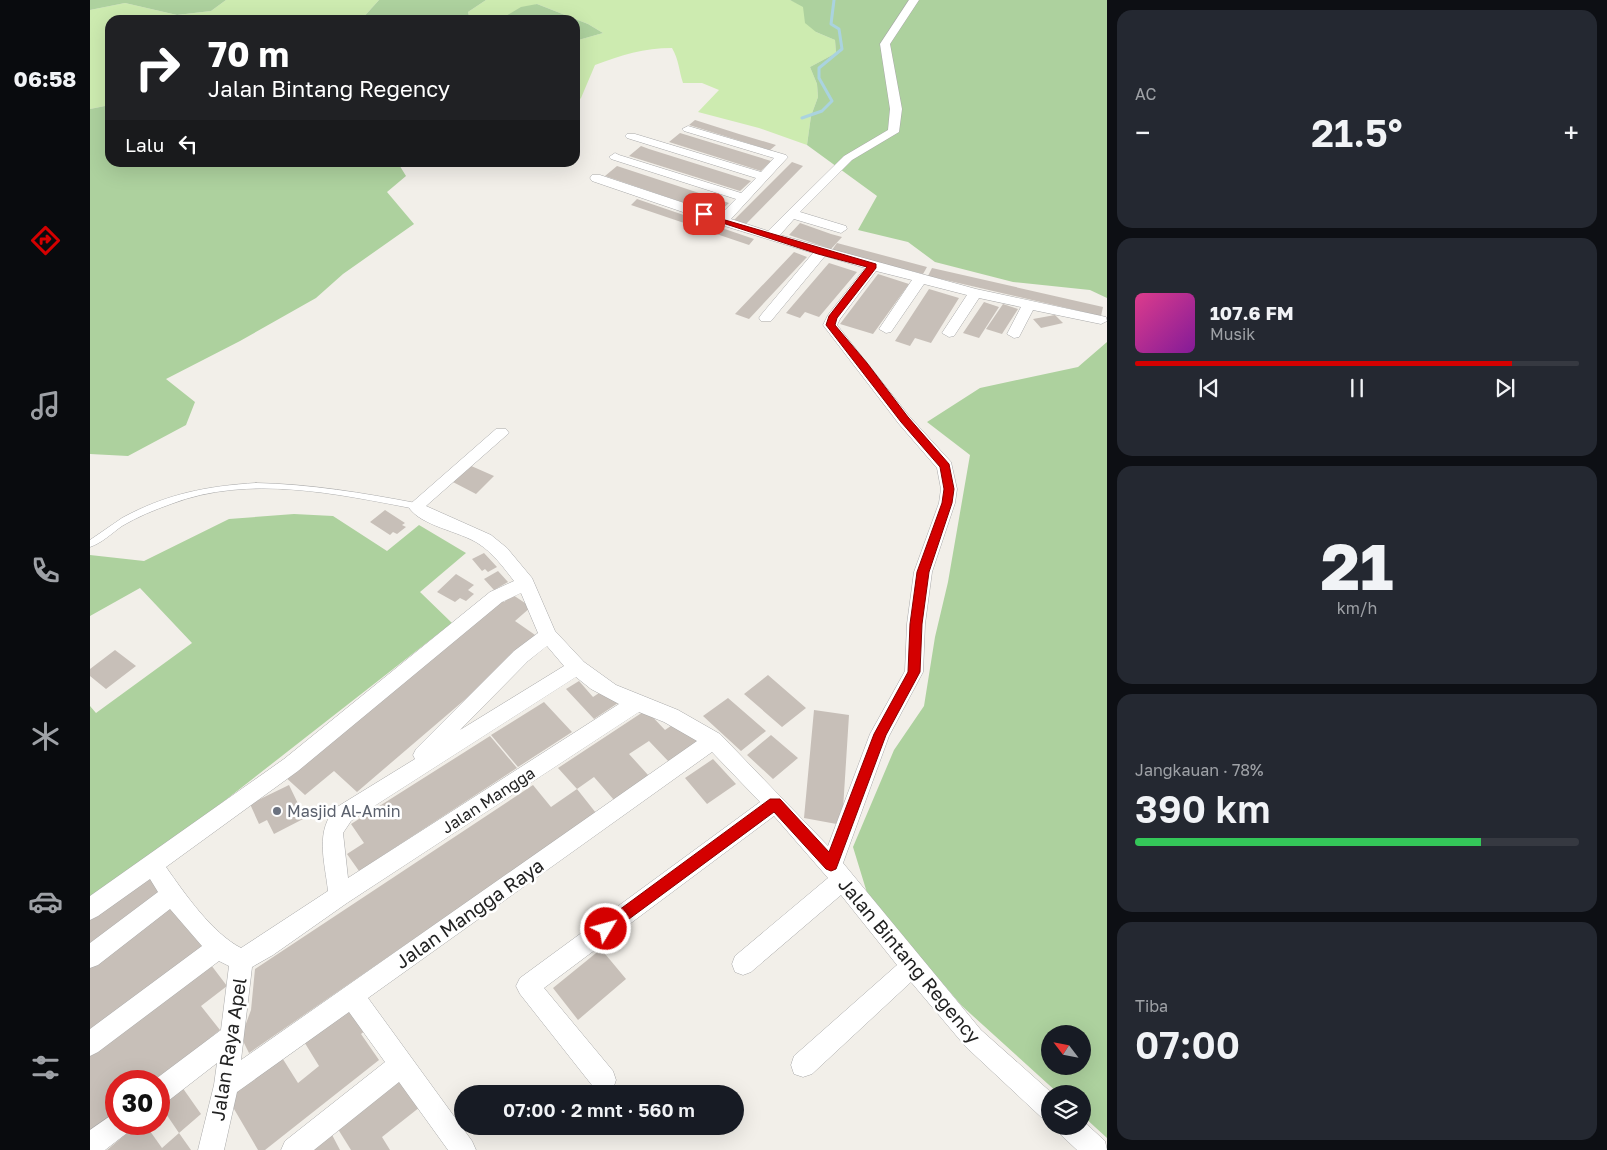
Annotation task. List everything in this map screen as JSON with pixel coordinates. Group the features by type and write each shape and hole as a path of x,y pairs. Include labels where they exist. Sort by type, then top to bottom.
{"street":[{"path":"772,237 774,231 848,158 893,132 896,109 885,44 914,0"},
{"path":"688,128 782,157 722,221"},
{"path":"631,136 765,177"},
{"path":"615,157 744,198"},
{"path":"596,178 821,252 975,293 1101,320"},
{"path":"792,214 841,229"},
{"path":"766,318 821,252"},
{"path":"743,964 837,872 880,734 914,672 916,624 923,572 947,503 949,489 945,466 904,420 864,365 830,325 832,318 873,266"},
{"path":"886,329 920,279"},
{"path":"949,332 975,293"},
{"path":"1014,334 1029,305"},
{"path":"501,433 416,506 421,511 485,540 501,553 526,583 548,635 575,668 617,696 671,716 713,740"},
{"path":"90,909 291,765 482,606 526,583"},
{"path":"403,775 521,656 548,635"},
{"path":"340,896 332,833 336,822 344,814 575,668"},
{"name":"Jalan Mangga","path":"241,960 265,947 340,896 637,703"},
{"name":"Jalan Bintang Regency","path":"713,740 775,803 837,872 912,966 973,1038 1041,1100"},
{"name":"Jalan Mangga Raya","path":"226,1085 713,740"},
{"path":"604,1080 528,986 775,803"},
{"name":"Jalan Raya Apel","path":"152,864 172,894 218,948 241,960 226,1085 211,1150"},
{"path":"90,957 172,894"},
{"path":"90,1044 218,948"},
{"path":"802,1065 912,966"},
{"path":"352,996 402,1064 457,1148"},
{"path":"170,1084 232,1036"},
{"path":"294,1150 402,1064"},
{"path":"90,1146 105,1134"},
{"path":"1080,1135 1096,1150"}],"lane":[{"path":"90,544 131,517 202,491 252,486 299,488 364,496 416,506"}],"green space":[{"path":"90,0 226,0 211,11 177,15 125,3 90,10"},
{"path":"226,0 379,0 366,15 177,15 211,11"},
{"path":"379,0 486,0 468,12 469,15 366,15"},
{"path":"486,0 790,0 804,6 816,32 835,40 836,53 810,67 817,84 818,97 811,116 807,145 759,128 698,112 719,90 702,83 683,83 678,61 672,48 652,49 633,53 595,65 580,99 580,40 603,33 580,21 580,15 565,15 537,4 511,15 469,15 468,12"},
{"path":"790,0 1107,0 1107,298 1090,290 1013,282 935,262 908,242 858,230 877,196 807,145 811,116 818,97 817,84 810,67 836,53 835,40 816,32 805,23 803,7"},
{"path":"125,3 177,15 105,15 105,106 90,109 90,10"},
{"path":"537,4 565,15 507,15 521,7"},
{"path":"580,21 588,24 603,33 580,40"},
{"path":"105,106 105,167 400,167 406,176 387,192 414,224 343,274 316,298 240,341 166,379 195,402 186,425 128,456 90,454 90,109"},
{"path":"1107,342 1107,1138 1091,1123 1091,1085 1049,1085 962,1006 868,896 853,847 894,750 924,706 935,637 948,582 970,455 927,422 980,388 1078,367"},
{"path":"294,514 333,516 387,551 419,525 466,553 420,592 452,623 223,802 90,899 90,706 96,713 192,643 140,588 90,616 90,555 144,561 229,519"}],"building":[{"path":"695,120 776,145 770,150 689,125"},
{"path":"680,133 771,161 761,171 669,142"},
{"path":"641,146 751,181 740,191 629,156"},
{"path":"792,162 803,166 746,224 734,220"},
{"path":"617,166 729,203 717,214 605,176"},
{"path":"637,199 754,239 749,245 631,205"},
{"path":"800,223 842,237 831,249 789,235"},
{"path":"837,243 927,267 923,274 832,250"},
{"path":"794,252 807,257 749,319 735,314"},
{"path":"829,263 857,272 819,317 805,312 800,318 786,313"},
{"path":"932,268 1103,307 1101,316 928,276"},
{"path":"878,274 909,284 873,334 840,324"},
{"path":"929,289 959,298 931,343 915,338 910,346 895,341"},
{"path":"984,302 999,307 979,338 963,333"},
{"path":"1003,304 1018,309 1002,334 986,329"},
{"path":"1055,315 1063,323 1041,328 1033,319"},
{"path":"469,465 494,476 476,494 451,481"},
{"path":"385,510 405,523 402,525 406,527 397,534 393,532 390,535 370,522"},
{"path":"484,553 497,567 488,572 485,569 482,571 472,559"},
{"path":"498,571 508,582 494,590 484,579"},
{"path":"456,574 474,585 468,590 474,594 466,601 460,598 455,602 437,592"},
{"path":"513,595 531,607 515,621 538,637 357,792 334,771 305,795 283,775 500,599 504,602"},
{"path":"115,650 136,666 106,689 90,676 90,669"},
{"path":"768,675 806,708 782,727 744,694"},
{"path":"579,681 593,697 605,689 618,703 594,719 566,689"},
{"path":"728,698 766,731 741,751 703,716"},
{"path":"544,702 572,732 518,767 491,735"},
{"path":"646,710 665,730 678,721 698,742 669,762 649,741 629,754 649,776 614,800 594,777 577,789 558,768"},
{"path":"814,710 849,715 842,825 804,818"},
{"path":"771,735 798,758 773,779 747,755"},
{"path":"490,736 517,768 359,871 347,854 364,843 351,824"},
{"path":"713,759 736,784 707,804 685,778"},
{"name":"Masjid Al-Amin","path":"289,785 305,818 274,834 267,820 259,824 250,804"},
{"path":"533,785 551,807 577,789 596,813 249,1053 241,1037 251,1010 255,969"},
{"path":"147,874 164,896 90,950 90,915"},
{"path":"173,903 207,948 90,1039 90,965"},
{"path":"601,949 626,979 578,1020 553,988"},
{"path":"208,961 227,986 201,1006 220,1030 170,1071 105,1070 105,1124 90,1137 90,1054"},
{"path":"351,1004 367,1029 361,1034 379,1060 265,1150 258,1150 227,1097 281,1056 298,1083 319,1066 303,1040"},
{"path":"400,1077 420,1107 382,1137 390,1150 351,1150 336,1126"},
{"path":"182,1087 201,1114 179,1133 170,1120 170,1097"},
{"path":"330,1131 340,1150 305,1150"},
{"path":"179,1133 191,1150 107,1150 125,1135 153,1135 162,1148"}],"waterway":[{"path":"802,118 822,111 832,101 819,78 819,68 842,49 839,29 831,24 834,0"}],"place":[{"name":"Masjid Al-Amin","path":"277,811"}],"route":[{"path":"606,929 775,803 831,864 862,777 880,734 914,672 916,624 923,572 947,503 949,489 945,466 904,420 864,365 830,325 832,318 873,266 772,237 704,214"}]}
